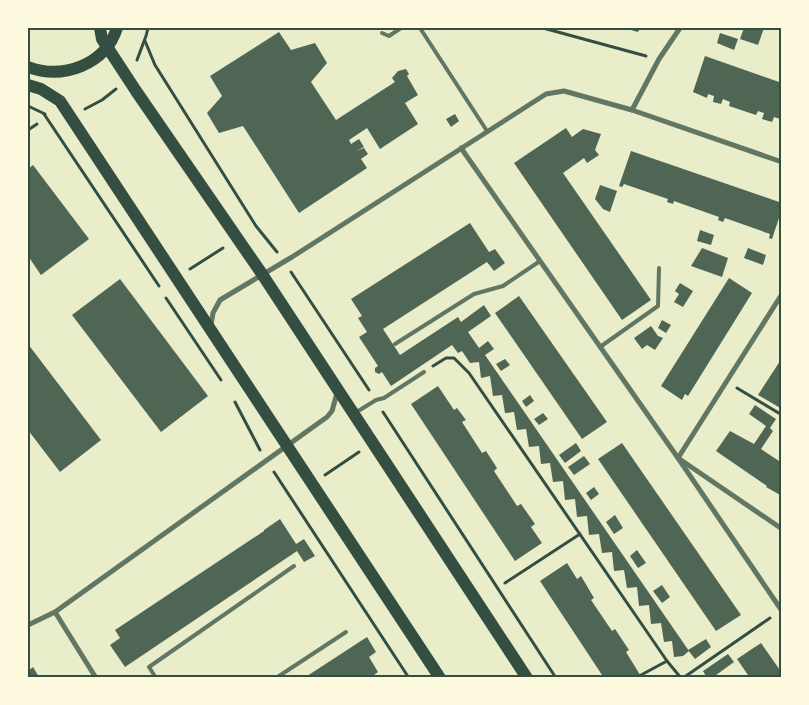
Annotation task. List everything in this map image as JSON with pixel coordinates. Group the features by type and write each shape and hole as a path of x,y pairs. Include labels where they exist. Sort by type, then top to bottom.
{"main road":[{"path":"100,28 102,39 136,91 355,413 527,678"},
{"path":"28,67 64,72 79,68 92,61 108,47 117,28"},
{"path":"28,85 41,88 60,101 440,678"}],"street":[{"path":"632,110 659,59 680,28"},
{"path":"211,329 213,314 220,300 546,94 564,91 632,110 782,162"},
{"path":"461,148 678,458 781,610"},
{"path":"678,458 728,382 782,294"},
{"path":"28,625 55,612 328,417 334,405 338,388"},
{"path":"678,458 782,529"},
{"path":"55,612 96,678"}],"lane":[{"path":"382,33 389,36 401,28"},
{"path":"420,28 487,131"},
{"path":"395,344 474,294 503,286 540,261"},
{"path":"600,347 658,306 658,268"},
{"path":"355,413 376,400 384,398 424,372"},
{"path":"156,678 149,667 294,566"},
{"path":"276,678 346,632"}],"path":[{"path":"543,28 659,59"},
{"path":"136,61 148,29"},
{"path":"145,41 155,65 256,226 284,261 556,678"},
{"path":"82,110 102,100 122,83"},
{"path":"28,106 44,114 160,288"},
{"path":"28,130 37,124"},
{"path":"256,226 261,223"},
{"path":"184,272 225,247"},
{"path":"166,296 225,386"},
{"path":"424,372 446,358 454,358 469,372 667,661 682,678 781,610"},
{"path":"728,382 782,415"},
{"path":"235,400 255,443 409,678"},
{"path":"317,480 362,451"},
{"path":"505,583 580,534"},
{"path":"641,676 667,661"}],"building":[{"path":"624,28 640,28 638,32"},
{"path":"744,28 764,28 758,45 740,39"},
{"path":"279,32 291,50 315,43 327,63 311,82 336,120 395,82 392,78 398,71 406,69 409,74 407,76 418,95 405,103 418,124 380,149 367,128 349,140 351,144 359,139 364,147 356,151 364,148 368,154 361,159 367,168 299,213 243,126 219,133 207,113 222,96 210,76"},
{"path":"720,33 738,39 734,50 717,43"},
{"path":"705,56 782,83 782,124 779,123 780,119 774,117 772,122 762,119 764,113 758,111 756,115 729,106 730,102 723,99 721,104 713,102 714,96 708,94 707,98 693,92"},
{"path":"455,114 459,121 451,127 446,119"},
{"path":"566,128 572,137 583,129 601,134 595,150 599,155 587,163 584,158 563,173 651,300 622,320 514,163"},
{"path":"631,151 782,203 782,209 772,239 769,238 770,234 725,218 723,222 718,220 719,217 674,201 673,204 667,202 668,199 624,184 622,187 619,186"},
{"path":"33,165 89,239 41,275 28,256 28,169"},
{"path":"600,185 617,191 610,212 603,209 595,199"},
{"path":"470,223 489,252 495,249 505,263 494,271 487,262 383,329 400,355 458,317 461,322 484,305 491,316 468,332 479,348 488,341 494,349 485,355 689,651 683,656 674,657 672,641 664,642 661,623 651,624 649,605 639,606 637,587 627,588 624,570 614,571 612,552 602,553 599,534 589,535 587,516 577,517 575,499 565,500 563,481 553,482 550,463 541,464 539,446 529,447 526,429 517,430 514,412 505,413 502,395 493,396 490,376 481,378 479,362 470,363 462,351 458,353 452,345 391,386 382,372 379,374 375,372 375,368 378,366 359,337 367,332 358,318 362,316 351,299"},
{"path":"700,230 714,235 711,245 697,241"},
{"path":"702,248 728,258 722,277 691,266"},
{"path":"748,248 766,255 763,265 744,258"},
{"path":"729,278 752,293 688,396 685,394 682,400 661,386"},
{"path":"120,279 208,396 161,432 72,315"},
{"path":"680,283 693,291 683,307 674,302 679,294 675,291"},
{"path":"519,296 607,422 582,439 495,313"},
{"path":"662,320 671,325 666,333 658,328"},
{"path":"651,326 658,336 663,338 655,350 647,345 642,349 634,338"},
{"path":"28,344 101,440 60,472 28,430"},
{"path":"782,358 782,409 758,395"},
{"path":"505,359 510,365 501,371 496,364"},
{"path":"438,386 454,410 457,408 466,420 462,422 482,453 486,451 497,468 494,471 517,506 521,504 535,524 531,527 542,543 515,561 411,404"},
{"path":"530,395 534,401 526,407 522,401"},
{"path":"755,405 776,419 770,428 773,431 761,449 782,463 782,496 766,487 716,451 730,431 754,444 766,426 749,414"},
{"path":"543,413 548,419 539,425 534,419"},
{"path":"576,443 581,451 565,463 559,455"},
{"path":"622,443 741,615 716,631 598,459"},
{"path":"584,456 590,464 574,475 568,467"},
{"path":"594,487 599,494 591,500 586,493"},
{"path":"615,515 623,528 614,534 606,522"},
{"path":"280,519 296,544 304,539 315,556 304,562 297,551 125,667 110,645 120,638 115,630"},
{"path":"637,550 646,563 638,568 630,556"},
{"path":"567,563 577,579 581,576 594,598 591,600 612,631 615,629 629,650 626,652 642,678 604,678 540,581"},
{"path":"662,585 670,597 662,603 653,591"},
{"path":"367,637 376,652 369,657 378,672 370,678 304,678"},
{"path":"706,639 711,647 695,659 688,650"},
{"path":"761,643 782,673 782,678 750,678 737,659"},
{"path":"728,654 734,662 712,678 707,678 703,671"},
{"path":"33,667 39,677 28,678 28,671"}]}
